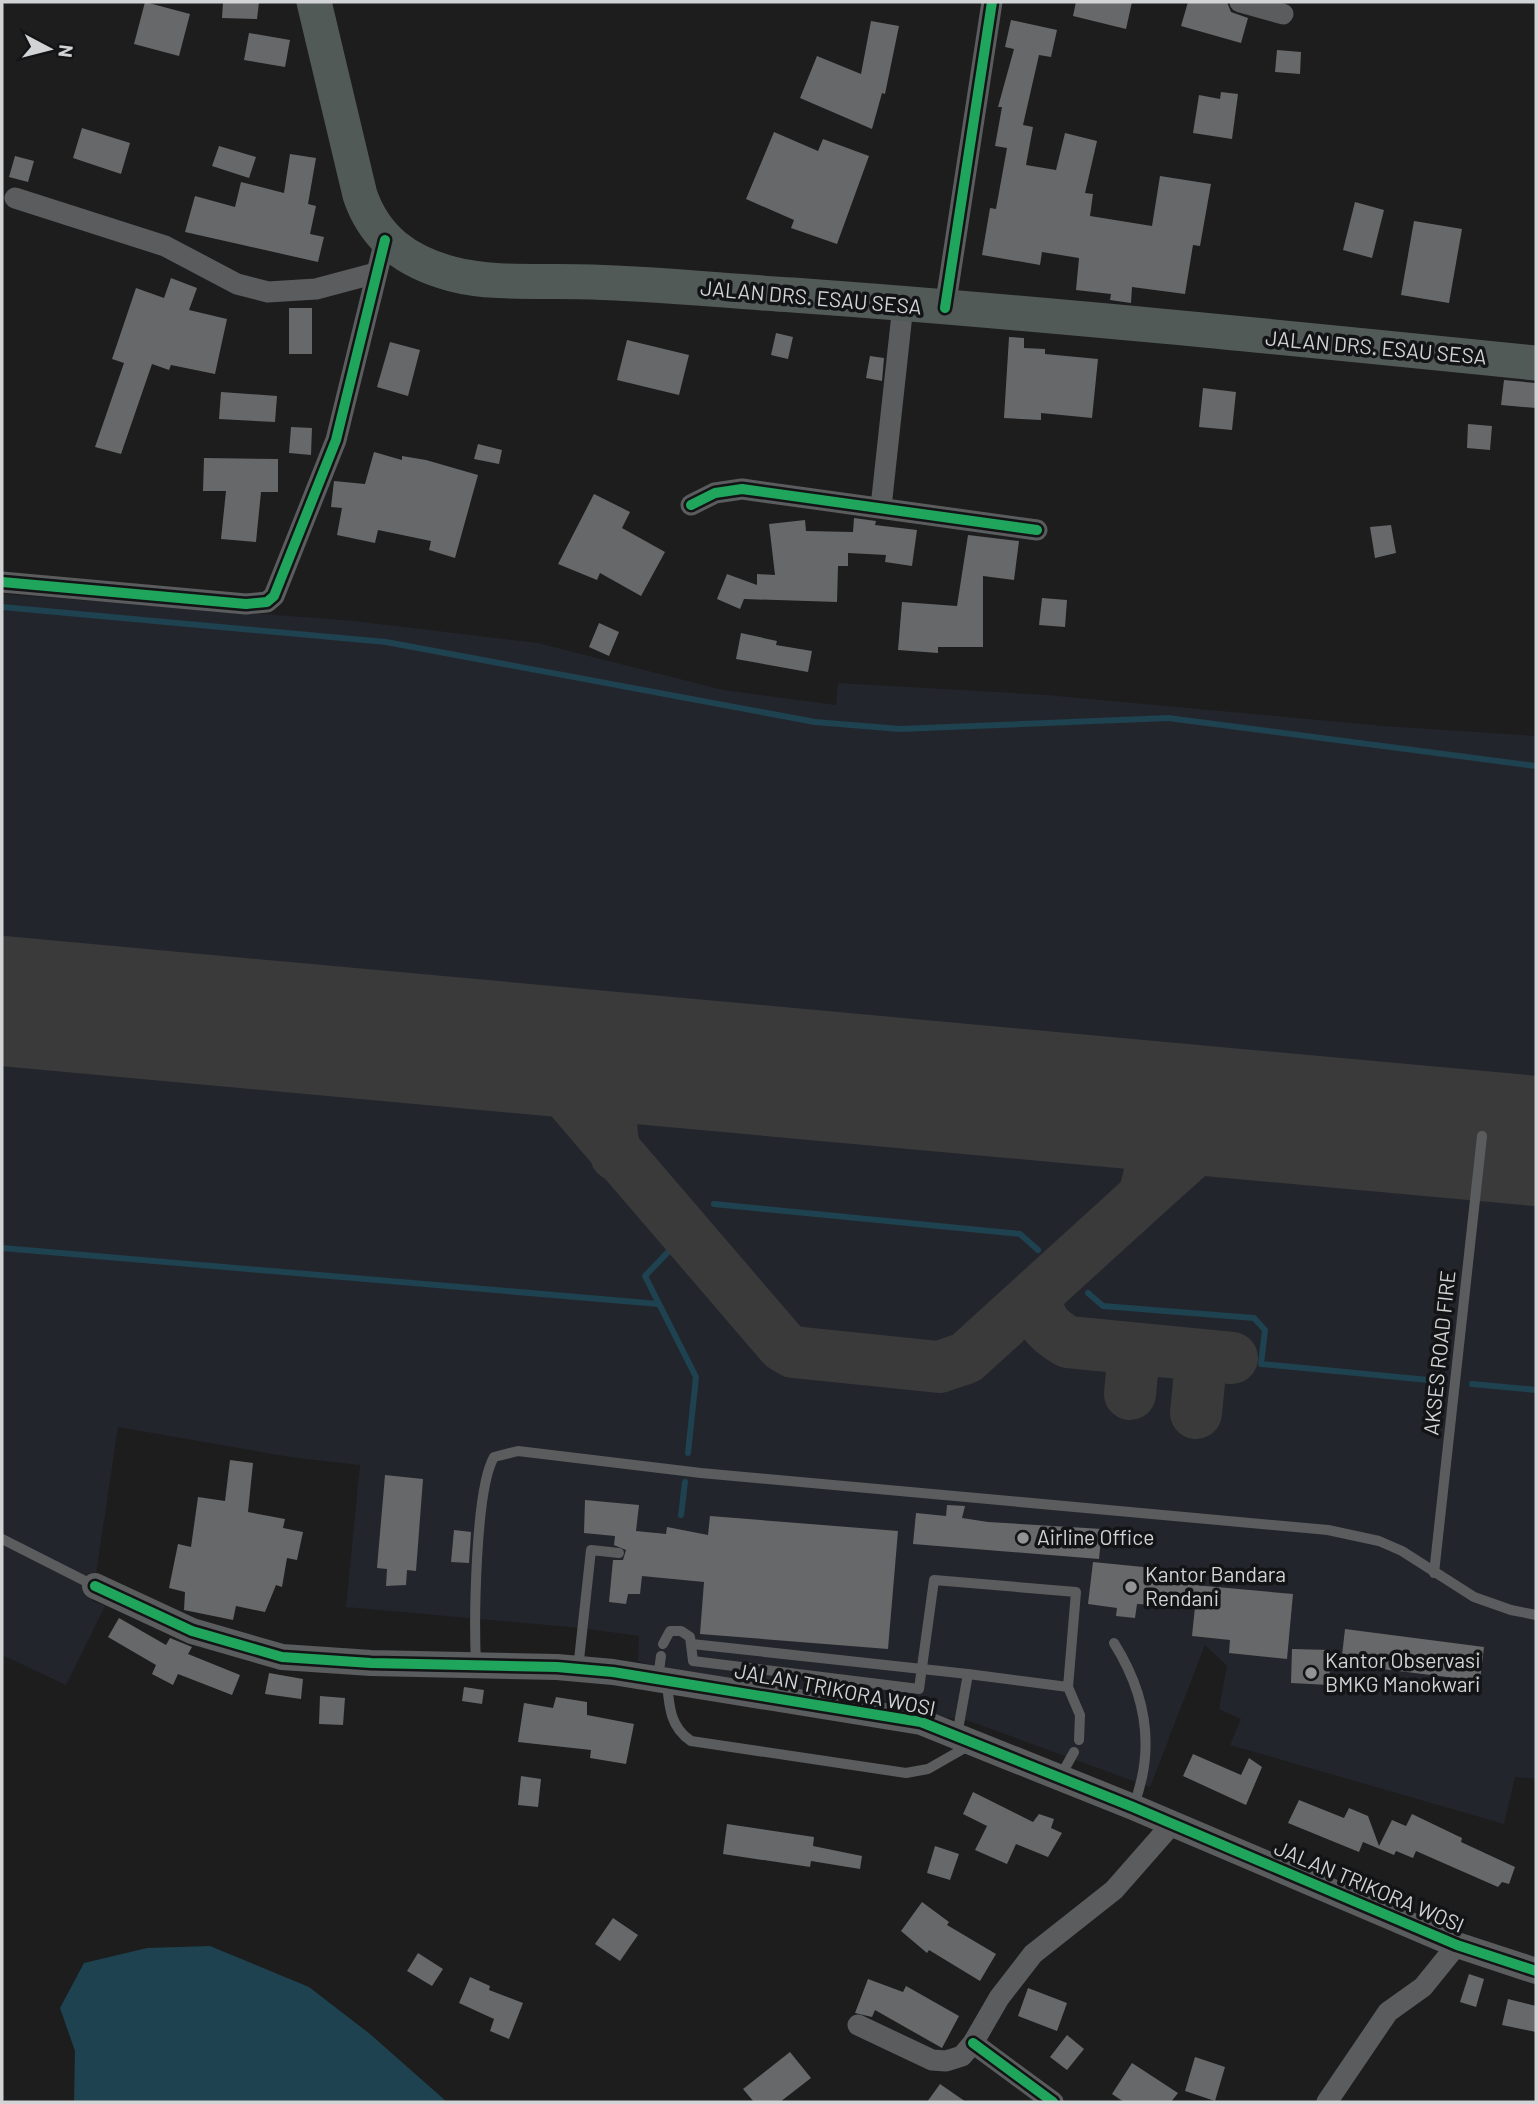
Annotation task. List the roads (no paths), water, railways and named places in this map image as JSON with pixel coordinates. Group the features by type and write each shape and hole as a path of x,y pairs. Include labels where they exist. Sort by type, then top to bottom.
{"highway":[{"name":"JALAN DRS. ESAU SESA","path":"314,2 359,195 381,256 417,261 470,277 612,282 903,305 1536,363"}],"street":[{"path":"945,309 992,2"},
{"path":"1240,2 1283,14"},
{"path":"15,198 165,246 237,284 268,292 316,289 381,256"},
{"path":"2,582 246,604 267,602 274,596 331,457 381,256"},
{"path":"881,507 903,305"},
{"path":"691,505 715,493 742,489 1037,530"},
{"name":"JALAN TRIKORA WOSI","path":"95,1586 192,1630 282,1657 370,1663 662,1671 921,1722 1133,1807 1457,1945 1536,1971"},
{"path":"858,2025 937,2061 962,2056 973,2043 999,1998 1032,1954 1114,1890 1172,1824"},
{"path":"1327,2102 1388,2012 1423,1987 1457,1945"},
{"path":"973,2043 1053,2102"}],"lane":[{"name":"AKSES ROAD FIRE","path":"1434,1573 1482,1136"},
{"path":"476,1664 474,1619 485,1479 494,1457 518,1451 701,1473 1328,1530 1379,1541 1402,1551 1434,1573 1490,1603 1536,1615"},
{"path":"2,1539 95,1586"},
{"path":"578,1669 591,1550 619,1553"},
{"path":"663,1644 667,1634 675,1630 687,1634 692,1644 693,1661 919,1689 934,1580 1076,1592 1068,1687 1080,1715 1079,1740"},
{"path":"1114,1643 1136,1681 1145,1723 1144,1773 1133,1807"},
{"path":"692,1644 923,1667 1068,1687"},
{"path":"662,1671 670,1713 681,1734 691,1741 906,1773 928,1769 966,1738 968,1674"},
{"path":"1060,1777 1074,1752"}],"water":[{"path":"210,1946 309,1987 370,2034 447,2102 74,2102 75,2051 60,2008 84,1963 147,1948"}],"waterway":[{"path":"2,607 386,642 815,722 900,729 1168,718 1536,766"},
{"path":"714,1204 1020,1234 1038,1250"},
{"path":"2,1248 659,1304"},
{"path":"670,1250 645,1276 696,1377 688,1453"},
{"path":"1088,1293 1103,1306 1254,1318 1265,1330 1261,1364 1439,1381"},
{"path":"1472,1384 1536,1390"},
{"path":"681,1515 685,1482"}],"place":[{"name":"Airline Office","path":"1023,1538"},
{"name":"Kantor Bandara Rendani","path":"1131,1587"},
{"name":"Kantor Observasi BMKG Manokwari","path":"1311,1673"}]}
